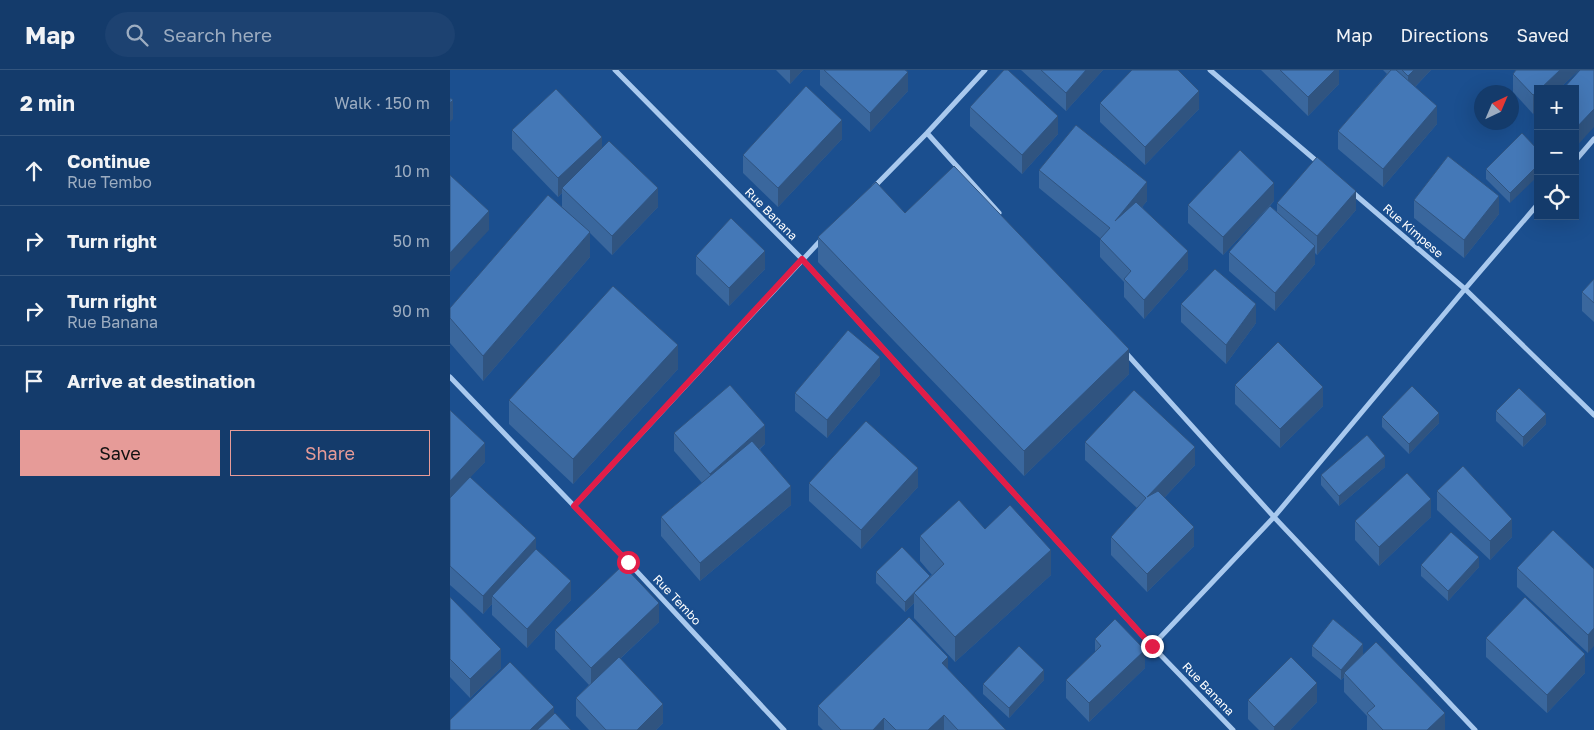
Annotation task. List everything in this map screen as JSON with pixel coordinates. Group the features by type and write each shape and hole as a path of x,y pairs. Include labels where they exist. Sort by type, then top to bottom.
{"street":[{"name":"Rue Banana","path":"615,70 802,259 1152,646 1233,730"},
{"path":"872,189 985,70"},
{"path":"1210,70 1322,166"},
{"path":"927,133 1001,214"},
{"path":"1579,157 1594,140"},
{"name":"Rue Kimpese","path":"1345,186 1465,288 1594,415"},
{"path":"1152,646 1274,517 1465,288 1534,209"},
{"path":"574,506 830,231"},
{"path":"1121,347 1274,517 1475,730"},
{"name":"Rue Tembo","path":"450,377 784,730"}],"building":[{"path":"824,70 905,70 908,72 870,113"},
{"path":"1004,70 1008,70 1058,116 1022,155 970,107"},
{"path":"1041,70 1086,70 1066,93"},
{"path":"1132,70 1178,70 1199,91 1145,147 1100,103"},
{"path":"1280,70 1335,70 1308,97"},
{"path":"1391,70 1396,70 1437,106 1383,169 1338,131"},
{"path":"1402,70 1414,70 1408,76"},
{"path":"1516,70 1560,70 1544,85 1534,85 1533,95 1513,74"},
{"path":"1580,70 1594,70 1594,109 1579,125 1579,85 1567,85"},
{"path":"806,86 842,120 778,188 743,155"},
{"path":"556,89 602,137 558,178 512,130"},
{"path":"1076,125 1147,182 1115,221 1136,202 1188,251 1144,300 1124,279 1131,271 1100,239 1110,228 1039,170"},
{"path":"1522,133 1534,146 1534,169 1510,193 1486,169"},
{"path":"609,141 658,188 612,236 562,188"},
{"path":"1240,150 1274,183 1223,237 1188,205"},
{"path":"1448,156 1499,196 1464,240 1414,200"},
{"path":"1317,157 1356,191 1317,236 1277,203"},
{"path":"954,166 1129,349 1024,451 818,237 876,182 905,213"},
{"path":"450,175 489,211 450,253"},
{"path":"548,195 590,232 483,356 450,318 450,308"},
{"path":"1270,206 1315,246 1275,293 1229,252"},
{"path":"731,218 765,251 729,288 696,256"},
{"path":"1215,269 1256,304 1226,345 1181,304"},
{"path":"1594,279 1594,303 1582,292"},
{"path":"613,286 678,345 573,459 509,400"},
{"path":"848,330 880,357 827,420 795,393"},
{"path":"1278,342 1323,387 1280,429 1235,385"},
{"path":"730,385 765,425 710,474 674,433"},
{"path":"1412,386 1439,413 1409,444 1382,417"},
{"path":"1519,388 1546,414 1523,437 1496,411"},
{"path":"1134,390 1195,447 1147,497 1158,491 1194,527 1147,574 1111,537 1146,498 1085,442"},
{"path":"450,410 485,443 450,481"},
{"path":"866,421 918,468 861,530 809,483"},
{"path":"1367,435 1385,456 1339,496 1321,475"},
{"path":"752,441 791,486 700,563 661,517"},
{"path":"1463,466 1512,519 1490,541 1437,491"},
{"path":"1407,473 1431,499 1379,547 1355,521"},
{"path":"470,477 536,538 483,596 450,566 450,498"},
{"path":"959,500 985,529 1010,505 1051,550 955,637 914,593 944,564 920,536"},
{"path":"1553,530 1594,569 1594,628 1588,635 1517,568"},
{"path":"1451,532 1479,557 1448,591 1421,565"},
{"path":"902,547 930,576 905,602 876,572"},
{"path":"536,549 571,581 527,629 492,596"},
{"path":"623,565 659,603 591,668 555,630"},
{"path":"450,597 501,649 470,679 450,659"},
{"path":"1525,597 1585,654 1547,695 1486,638"},
{"path":"909,617 948,657 942,663 1006,730 958,730 944,715 928,730 896,730 884,718 873,730 841,730 818,706"},
{"path":"1115,619 1145,650 1089,703 1066,680 1101,646 1095,639"},
{"path":"1333,619 1363,644 1341,670 1312,646"},
{"path":"1376,642 1445,713 1427,730 1383,730 1367,713 1375,706 1344,673"},
{"path":"1019,646 1044,670 1009,708 983,684"},
{"path":"619,657 663,704 637,730 606,730 576,698"},
{"path":"1291,657 1317,683 1274,727 1248,700"},
{"path":"510,662 554,707 530,730 450,730 450,720"},
{"path":"555,713 571,730 537,730"}],"route":[{"path":"628,562 574,506 802,259 1152,646"}]}
